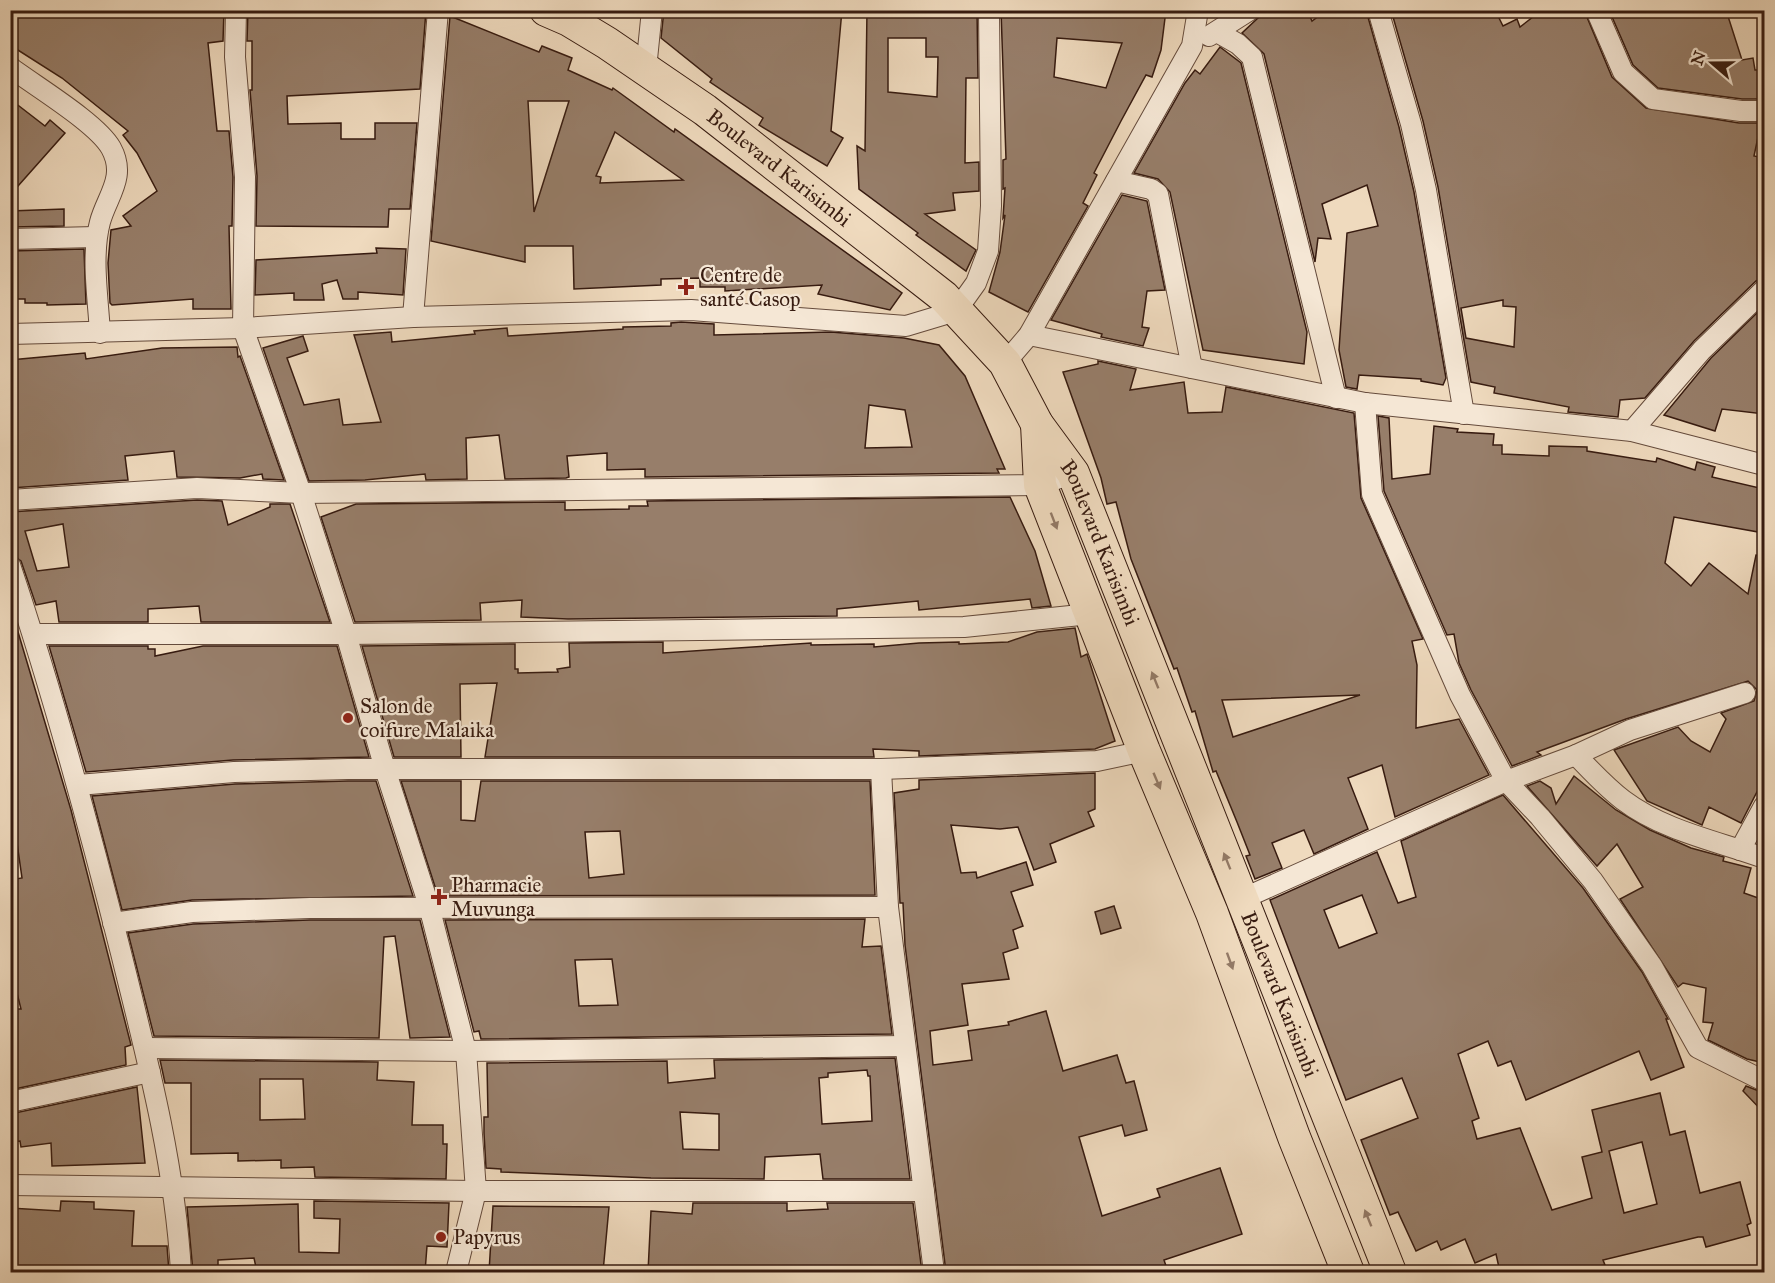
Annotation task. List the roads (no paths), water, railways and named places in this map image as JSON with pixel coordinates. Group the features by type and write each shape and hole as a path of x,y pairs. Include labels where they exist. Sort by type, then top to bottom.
{"main road":[{"name":"Boulevard Karisimbi","path":"562,14 645,69 759,150 944,297 1005,363 1037,424 1073,473 1390,1272"},
{"path":"1037,424 1040,485 1144,751 1212,913 1294,1137 1348,1272"},
{"path":"1294,1137 1330,1125"}],"street":[{"path":"236,10 235,57 244,177 243,328 301,493 346,634 385,769 429,906 466,1052 476,1191 456,1272"},
{"path":"413,317 438,10"},
{"path":"645,69 652,10"},
{"path":"10,334 243,328 413,317 691,310 906,326 956,311 976,283 988,251 991,206 989,10"},
{"path":"1005,363 1029,335 1192,46 1198,10"},
{"path":"1192,46 1250,10"},
{"path":"1378,10 1411,124 1426,190 1464,414"},
{"path":"1596,10 1623,72 1653,99 1741,111 1764,111"},
{"path":"1217,32 1238,44 1252,57 1336,398"},
{"path":"10,67 97,132 110,146 116,159 117,174 114,193 101,219 96,237 100,333"},
{"path":"1116,181 1151,189 1158,194 1191,368"},
{"path":"10,238 96,237"},
{"path":"1632,431 1702,350 1764,290"},
{"path":"1029,335 1365,403 1632,431 1764,465"},
{"path":"1365,403 1372,494 1460,695 1506,781 1540,817 1593,881 1652,966 1698,1048 1764,1081"},
{"path":"10,500 196,488 301,493 1040,485 1073,473"},
{"path":"10,565 78,785 145,1048 173,1186 181,1272"},
{"path":"33,634 346,634 964,627 1090,614"},
{"path":"1242,899 1506,781 1576,755 1630,730 1745,693"},
{"path":"78,785 234,772 385,769 881,769 1097,761 1144,751"},
{"path":"1576,755 1606,786 1645,815 1669,826 1764,858"},
{"path":"881,769 888,907 934,1272"},
{"path":"1740,849 1764,807"},
{"path":"113,923 192,912 429,906 888,907"},
{"path":"145,1048 466,1052 904,1046"},
{"path":"10,1102 150,1072"},
{"path":"10,1185 476,1191 924,1191"}],"place":[{"name":"Centre de santé Casop","path":"686,287"},
{"name":"Salon de coifure Malaika","path":"348,718"},
{"name":"Pharmacie Muvunga","path":"439,897"},
{"name":"Papyrus","path":"441,1237"}]}
